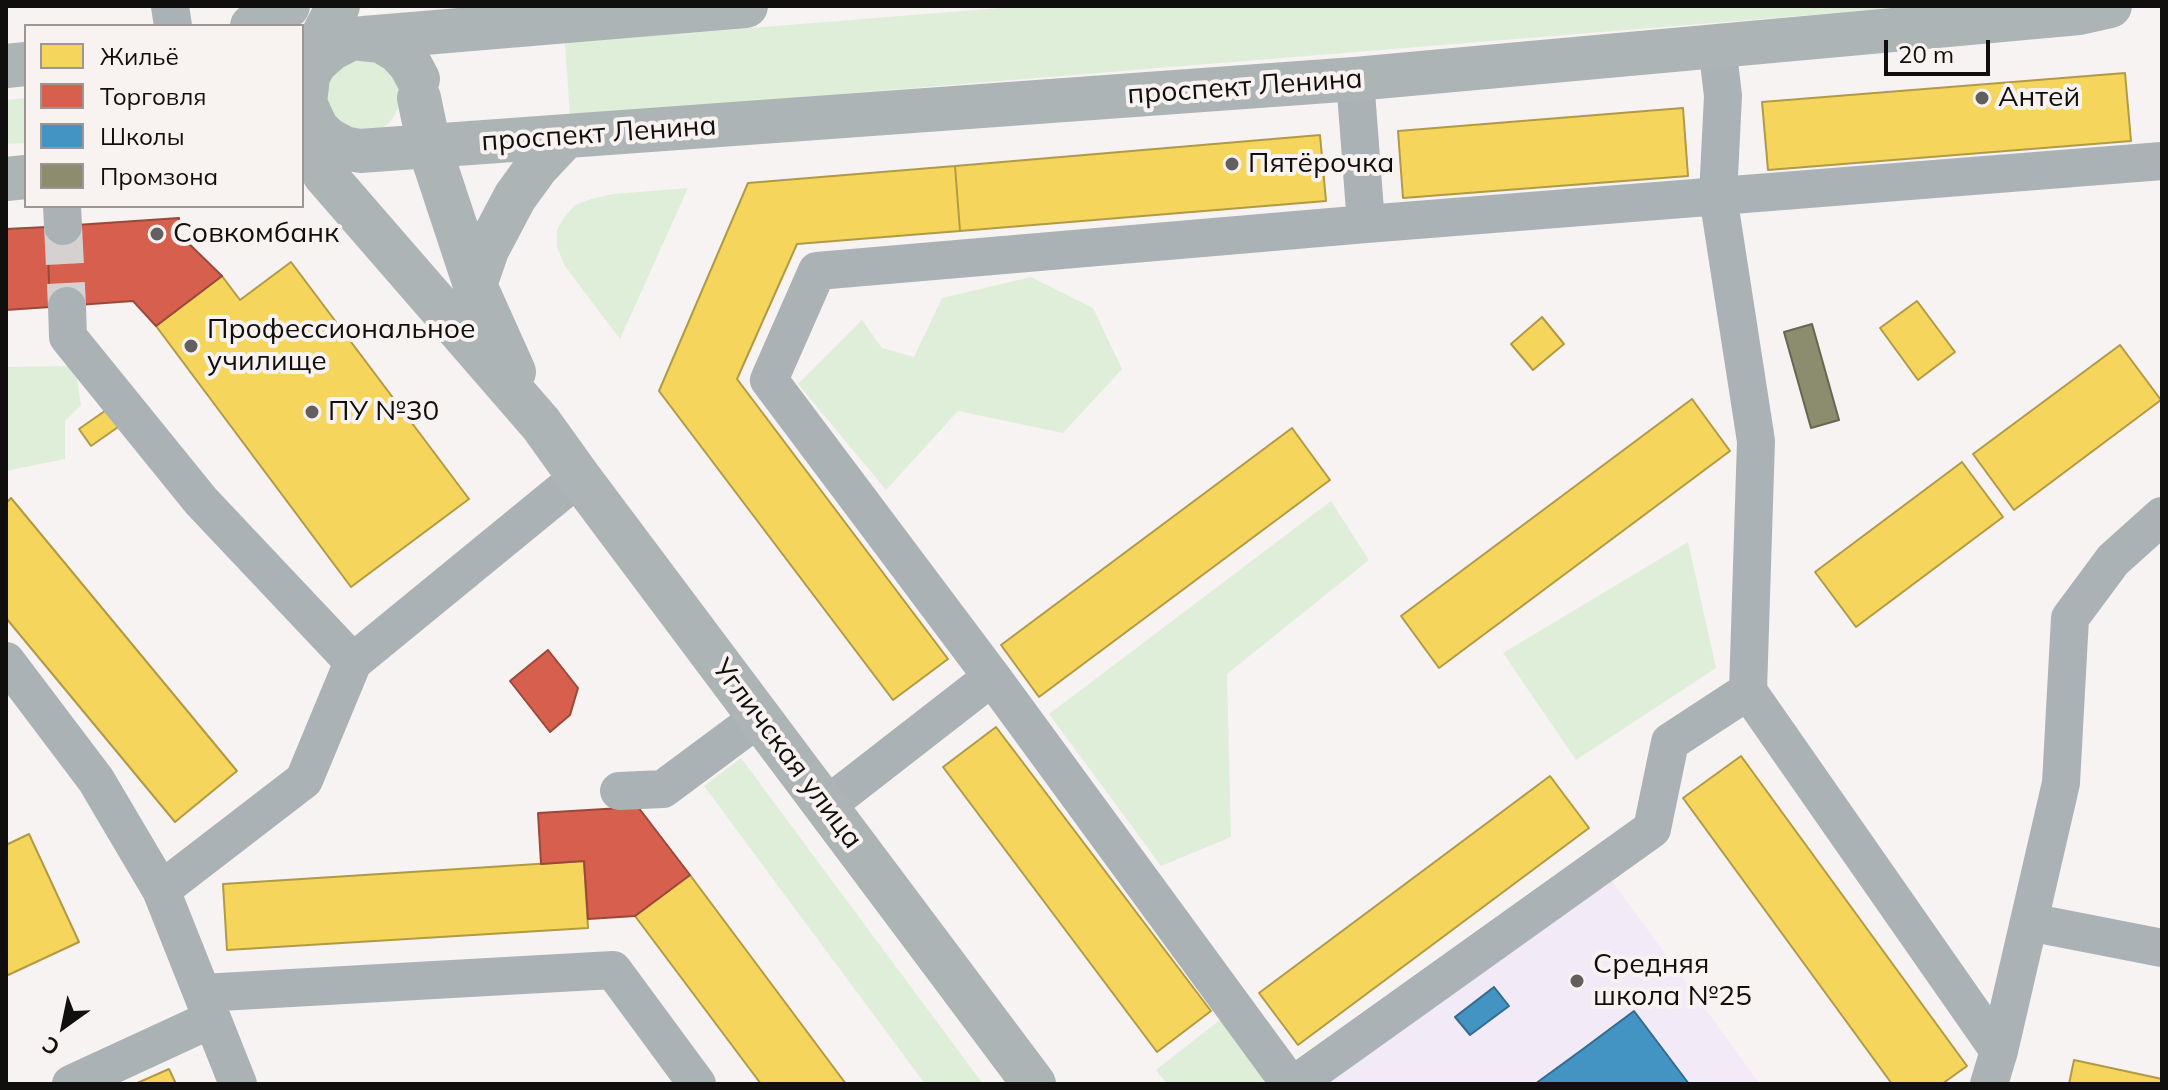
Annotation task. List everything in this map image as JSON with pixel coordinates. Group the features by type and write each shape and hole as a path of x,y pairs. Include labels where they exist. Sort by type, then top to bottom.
{"main road":[{"path":"256,24 288,6"},
{"path":"327,46 420,20 746,6"},
{"name":"проспект Ленина","path":"308,155 1355,79 2089,8"},
{"path":"327,46 317,129 344,148 369,150 393,142 404,133 414,117 420,20"},
{"path":"327,46 381,41 398,51 410,64 418,89"},
{"name":"Угличская улица","path":"327,46 307,139 308,155 541,424 1034,1084"},
{"name":"Угличская улица","path":"418,89 429,146 475,285 541,424"},
{"path":"475,285 487,250 515,197 536,168 566,136"}],"street":[{"path":"288,6 327,46"},
{"path":"1717,45 1723,96 1718,196 1756,441 1748,691 1994,1067"},
{"path":"1355,79 1366,224"},
{"path":"1748,691 1670,742 1652,829 1293,1084 769,380 817,271 2162,161"},
{"path":"67,306 68,337 201,501 353,662"},
{"path":"161,890 304,780 353,662 579,477"},
{"path":"1994,1067 2061,783 2070,618 2113,560 2162,516"},
{"path":"6,661 96,780 161,890 238,1084"},
{"path":"826,806 992,677"},
{"path":"619,791 663,789 760,717"},
{"path":"2029,922 2162,948"},
{"path":"71,1084 207,1006 613,970 697,1084"}],"shaded area":[{"name":"Средняя школа №25","path":"1610,878 1760,1084 1328,1084"}],"green space":[{"path":"1024,6 1921,6 570,116 565,43"},
{"path":"375,60 386,67 398,84 399,105 395,115 380,130 370,134 337,125 324,103 329,77 348,61"},
{"path":"24,98 24,143 6,144 6,100"},
{"path":"688,188 620,339 565,266 557,247 557,230 575,205 591,199 613,194"},
{"path":"1031,277 1093,308 1122,369 1063,433 958,411 886,490 798,384 862,320 882,348 914,357 942,298"},
{"path":"75,366 81,405 65,421 65,459 6,471 6,367"},
{"path":"1331,501 1369,560 1227,674 1231,837 1161,866 1049,714"},
{"path":"1688,542 1716,668 1576,760 1503,653"},
{"path":"741,758 983,1084 925,1084 704,786"},
{"path":"1221,1019 1268,1078 1260,1084 1167,1084 1156,1070"}],"building: Жильё":[{"path":"2125,73 2131,141 1768,170 1762,102"},
{"path":"1683,108 1688,176 1403,198 1398,131"},
{"path":"1320,135 1326,201 960,231 955,166"},
{"path":"955,166 960,231 797,244 737,379 948,659 893,700 659,391 748,183"},
{"name":"ПУ №30","path":"291,262 469,499 351,587 156,326 222,276 240,300"},
{"path":"1917,301 1955,352 1918,380 1880,328"},
{"path":"1542,317 1564,344 1533,370 1511,344"},
{"path":"2120,345 2161,400 2014,510 1973,454"},
{"path":"1692,399 1730,451 1439,668 1401,616"},
{"path":"109,408 121,425 91,446 79,429"},
{"path":"1292,428 1330,480 1039,697 1001,645"},
{"path":"1962,462 2003,517 1856,627 1815,572"},
{"path":"11,498 237,771 175,822 6,618 6,503"},
{"path":"996,727 1211,1011 1157,1052 943,767"},
{"path":"1741,756 1967,1066 1942,1084 1892,1084 1683,798"},
{"path":"1550,776 1589,828 1298,1045 1259,993"},
{"path":"29,834 79,942 6,976 6,845"},
{"path":"584,861 588,928 227,950 223,884"},
{"path":"690,875 846,1084 761,1084 635,916"},
{"path":"2074,1060 2162,1079 2162,1084 2069,1084"},
{"path":"169,1069 176,1084 135,1084"}],"building: Торговля":[{"path":"179,218 180,235 222,276 156,326 133,301 50,307 47,227"},
{"path":"47,227 50,307 6,310 6,229"},
{"path":"548,650 578,688 570,715 550,732 510,681"},
{"path":"638,807 690,875 635,916 588,919 584,861 541,864 538,813"}],"building: Школы":[{"path":"1494,987 1509,1006 1470,1035 1455,1017"},
{"path":"1634,1011 1689,1084 1535,1084 1583,1049"}],"building: Промзона":[{"path":"1812,324 1839,420 1811,428 1784,332"}],"tunnel":[{"path":"63,226 67,306"}],"place":[{"name":"Антей","path":"1982,98"},
{"name":"Пятёрочка","path":"1232,164"},
{"name":"Совкомбанк","path":"157,234"},
{"name":"Профессиональное училище","path":"191,346"},
{"name":"ПУ №30","path":"312,412"},
{"name":"Средняя школа №25","path":"1577,981"}]}
